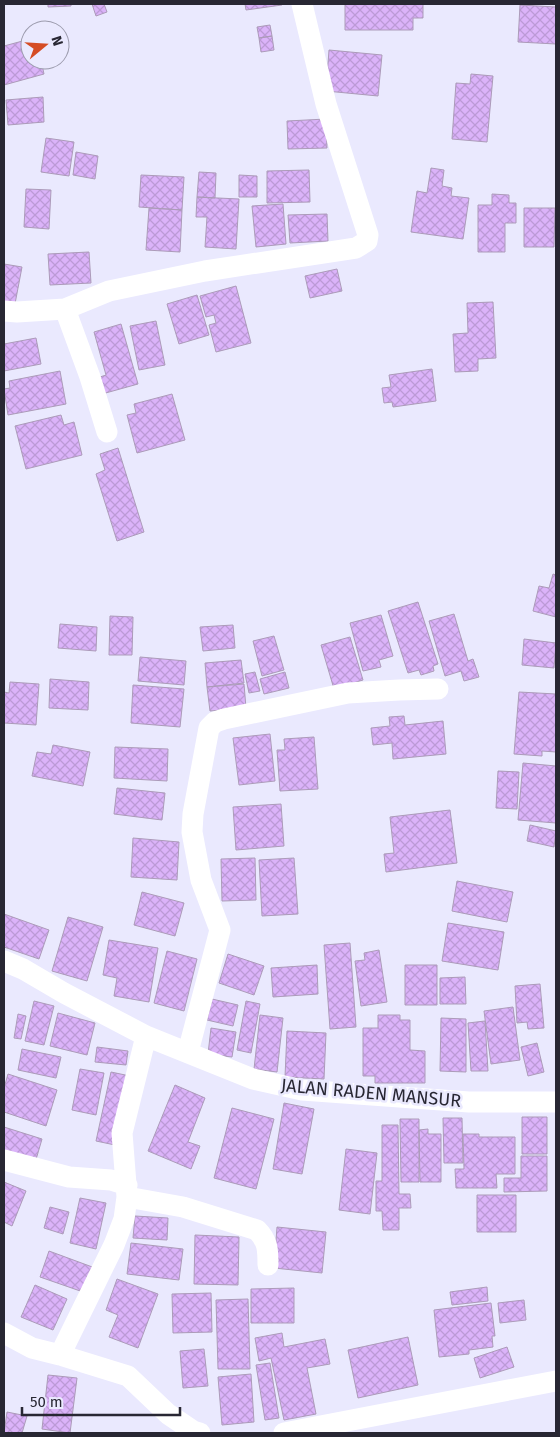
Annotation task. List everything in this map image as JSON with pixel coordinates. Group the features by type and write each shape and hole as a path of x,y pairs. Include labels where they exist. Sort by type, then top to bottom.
{"street":[{"path":"4,311 65,309 108,291 205,271 356,248 367,241 368,235 326,104 302,4"},
{"path":"65,309 90,377 107,432"},
{"path":"188,1052 220,930 200,880 192,832 193,814 209,728 212,723 348,693 438,689"},
{"name":"JALAN RADEN MANSUR","path":"4,961 23,969 146,1036 253,1080 302,1090 468,1102 556,1102"},
{"path":"60,1355 114,1246 124,1219 127,1191 122,1133 146,1036"},
{"path":"4,1160 69,1177 111,1180 127,1191 257,1230 267,1244 268,1265"},
{"path":"4,1333 32,1348 128,1376 168,1414 193,1431 200,1433"},
{"path":"284,1433 556,1381"}],"building":[{"path":"48,4 71,4 71,6 48,7"},
{"path":"92,4 104,4 107,12 96,16"},
{"path":"245,4 281,4 282,5 246,10"},
{"path":"345,4 423,4 423,18 413,18 413,30 345,30"},
{"path":"520,5 556,7 556,44 518,42"},
{"path":"270,25 272,36 259,38 257,27"},
{"path":"272,36 274,50 261,52 259,38"},
{"path":"20,42 20,70 43,70 44,74 4,85 4,46"},
{"path":"329,50 382,55 378,96 326,91"},
{"path":"471,74 493,76 487,142 452,139 456,83 470,84"},
{"path":"43,97 44,122 8,125 6,100"},
{"path":"326,119 327,148 288,149 287,121"},
{"path":"46,138 74,142 69,176 41,172"},
{"path":"76,152 98,156 95,179 73,175"},
{"path":"431,168 444,170 442,186 452,188 451,196 469,198 463,239 411,232 417,191 427,193"},
{"path":"309,170 310,202 267,203 267,171"},
{"path":"199,172 216,173 215,198 197,197"},
{"path":"141,175 184,177 182,210 139,207"},
{"path":"239,175 257,176 257,197 239,197"},
{"path":"26,189 51,190 49,229 24,227"},
{"path":"492,194 509,195 509,203 516,203 516,223 505,223 505,252 478,252 478,205 492,205"},
{"path":"197,197 239,199 236,249 205,247 207,217 196,217"},
{"path":"283,204 286,244 256,247 252,206"},
{"path":"149,208 182,210 180,252 146,250"},
{"path":"524,208 555,208 554,247 524,247"},
{"path":"327,214 328,241 290,243 288,215"},
{"path":"89,252 91,283 50,285 48,254"},
{"path":"4,264 22,267 14,309 4,307"},
{"path":"337,269 342,291 310,298 305,276"},
{"path":"236,286 251,343 216,352 209,325 216,323 214,315 206,317 200,296"},
{"path":"197,295 209,335 179,344 167,304"},
{"path":"493,302 496,358 478,359 478,371 455,372 453,334 468,333 467,303"},
{"path":"156,321 165,365 139,370 130,326"},
{"path":"121,324 138,384 102,394 97,378 106,375 94,332"},
{"path":"36,338 41,364 4,371 4,344"},
{"path":"432,369 436,401 393,407 392,402 384,403 382,388 391,387 389,375"},
{"path":"60,371 66,404 8,415 4,389 10,388 9,381"},
{"path":"172,394 185,440 137,453 127,415 136,413 134,404"},
{"path":"61,415 64,425 74,422 82,455 26,469 15,426"},
{"path":"118,448 144,532 117,541 96,474 105,470 100,454"},
{"path":"553,574 556,575 556,617 533,611 539,586 549,588"},
{"path":"418,602 438,664 433,666 434,671 421,675 419,670 408,673 388,611"},
{"path":"454,614 468,661 473,659 479,677 464,681 461,671 445,676 429,621"},
{"path":"381,615 393,656 379,660 381,667 363,671 350,623"},
{"path":"110,616 133,617 132,655 109,655"},
{"path":"60,624 97,627 96,651 58,648"},
{"path":"233,625 235,648 203,651 200,627"},
{"path":"274,636 284,670 262,676 253,641"},
{"path":"350,637 363,680 334,689 321,645"},
{"path":"524,639 556,643 554,668 522,665"},
{"path":"140,657 186,661 184,685 138,681"},
{"path":"241,660 244,683 207,687 205,663"},
{"path":"255,672 260,691 249,693 245,674"},
{"path":"285,672 289,688 264,694 260,679"},
{"path":"50,679 89,682 88,710 49,708"},
{"path":"10,682 39,684 36,725 4,723 4,692 9,693"},
{"path":"244,684 246,708 210,711 207,687"},
{"path":"133,685 184,689 180,727 131,723"},
{"path":"519,692 556,694 556,752 542,751 542,756 514,754"},
{"path":"404,716 405,725 443,721 446,754 393,759 392,743 373,745 371,728 390,726 389,717"},
{"path":"270,734 275,781 239,785 233,738"},
{"path":"314,737 318,789 280,791 277,750 285,750 284,739"},
{"path":"53,745 90,752 83,786 32,776 37,752 51,754"},
{"path":"115,747 168,749 167,781 114,778"},
{"path":"523,763 556,766 556,823 518,820"},
{"path":"498,771 519,772 517,809 496,808"},
{"path":"117,788 165,793 162,820 114,814"},
{"path":"281,804 284,846 236,850 233,807"},
{"path":"450,810 457,863 386,872 384,854 394,853 390,817"},
{"path":"530,825 556,831 554,847 527,841"},
{"path":"133,838 179,842 177,880 131,877"},
{"path":"255,858 256,900 222,901 221,859"},
{"path":"294,858 298,914 262,916 259,860"},
{"path":"457,881 513,892 507,922 452,911"},
{"path":"142,892 184,903 175,936 134,925"},
{"path":"4,914 49,930 39,959 4,947"},
{"path":"68,917 103,927 87,981 52,971"},
{"path":"448,923 504,932 498,970 442,961"},
{"path":"109,940 158,948 149,1002 114,996 117,978 103,975"},
{"path":"350,943 356,1027 330,1029 324,945"},
{"path":"379,950 387,1002 361,1006 355,961 365,960 364,953"},
{"path":"167,951 197,959 184,1011 154,1003"},
{"path":"228,954 264,966 254,995 219,983"},
{"path":"317,965 318,994 273,997 271,968"},
{"path":"405,965 437,965 437,1005 405,1005"},
{"path":"465,977 466,1004 440,1004 440,978"},
{"path":"540,984 544,1028 528,1029 527,1022 517,1023 515,986"},
{"path":"212,999 238,1005 233,1026 207,1020"},
{"path":"34,1001 54,1006 44,1045 25,1041"},
{"path":"246,1001 260,1004 251,1053 237,1050"},
{"path":"513,1007 520,1060 491,1064 484,1011"},
{"path":"58,1013 95,1023 87,1055 50,1046"},
{"path":"18,1014 26,1016 21,1039 14,1038"},
{"path":"260,1015 283,1018 277,1072 254,1069"},
{"path":"378,1015 400,1015 400,1020 410,1020 410,1050 425,1051 425,1083 375,1083 375,1076 363,1076 363,1028 378,1028"},
{"path":"441,1018 466,1019 466,1072 440,1071"},
{"path":"485,1021 488,1071 471,1071 468,1023"},
{"path":"211,1028 236,1032 232,1057 208,1054"},
{"path":"287,1031 326,1033 324,1079 285,1077"},
{"path":"537,1043 544,1072 528,1076 521,1047"},
{"path":"97,1047 128,1051 126,1065 95,1062"},
{"path":"22,1049 61,1057 56,1078 18,1070"},
{"path":"80,1069 104,1073 96,1115 72,1110"},
{"path":"111,1072 130,1076 115,1145 96,1141"},
{"path":"8,1074 57,1090 46,1126 4,1112 4,1088"},
{"path":"175,1085 205,1098 188,1142 200,1146 191,1169 148,1151"},
{"path":"284,1103 314,1109 302,1174 273,1169"},
{"path":"232,1108 274,1119 256,1189 214,1178"},
{"path":"522,1117 547,1117 547,1154 522,1154"},
{"path":"443,1118 462,1118 463,1163 444,1163"},
{"path":"400,1119 419,1119 419,1182 401,1182"},
{"path":"382,1125 398,1125 399,1194 410,1194 411,1208 399,1208 399,1230 383,1230 382,1211 376,1211 376,1181 382,1181"},
{"path":"4,1127 42,1139 35,1163 4,1154"},
{"path":"428,1129 428,1134 441,1134 441,1182 420,1182 419,1130"},
{"path":"463,1134 479,1134 479,1137 515,1137 515,1174 496,1174 497,1188 456,1188 455,1169 464,1169"},
{"path":"346,1149 377,1153 370,1214 339,1210"},
{"path":"521,1156 547,1156 547,1191 504,1192 504,1178 521,1178"},
{"path":"4,1182 26,1191 12,1226 4,1222"},
{"path":"477,1195 516,1195 516,1232 477,1232"},
{"path":"80,1198 106,1203 96,1249 70,1243"},
{"path":"50,1207 69,1212 63,1234 44,1228"},
{"path":"135,1216 168,1218 167,1240 133,1238"},
{"path":"277,1227 326,1232 322,1273 274,1268"},
{"path":"195,1235 239,1237 238,1285 194,1284"},
{"path":"131,1243 183,1249 179,1280 127,1274"},
{"path":"49,1251 95,1268 86,1293 40,1277"},
{"path":"117,1279 158,1294 138,1348 109,1337 118,1315 106,1310"},
{"path":"35,1285 67,1299 53,1330 21,1317"},
{"path":"487,1287 488,1301 452,1305 450,1292"},
{"path":"294,1288 294,1323 251,1323 251,1289"},
{"path":"211,1293 212,1332 173,1333 172,1294"},
{"path":"248,1299 250,1369 218,1369 216,1300"},
{"path":"524,1300 526,1320 500,1323 498,1303"},
{"path":"491,1303 495,1336 492,1336 493,1347 469,1350 469,1354 439,1357 434,1310"},
{"path":"282,1333 284,1347 325,1339 330,1364 307,1368 316,1414 284,1420 271,1358 259,1361 255,1338"},
{"path":"408,1337 418,1385 358,1398 348,1350"},
{"path":"507,1347 514,1367 480,1378 474,1358"},
{"path":"204,1349 208,1386 183,1388 180,1351"},
{"path":"270,1363 279,1418 265,1420 256,1365"},
{"path":"251,1374 254,1422 222,1425 218,1377"},
{"path":"48,1375 77,1378 70,1433 42,1429"},
{"path":"7,1412 27,1416 22,1433 4,1433"}]}
